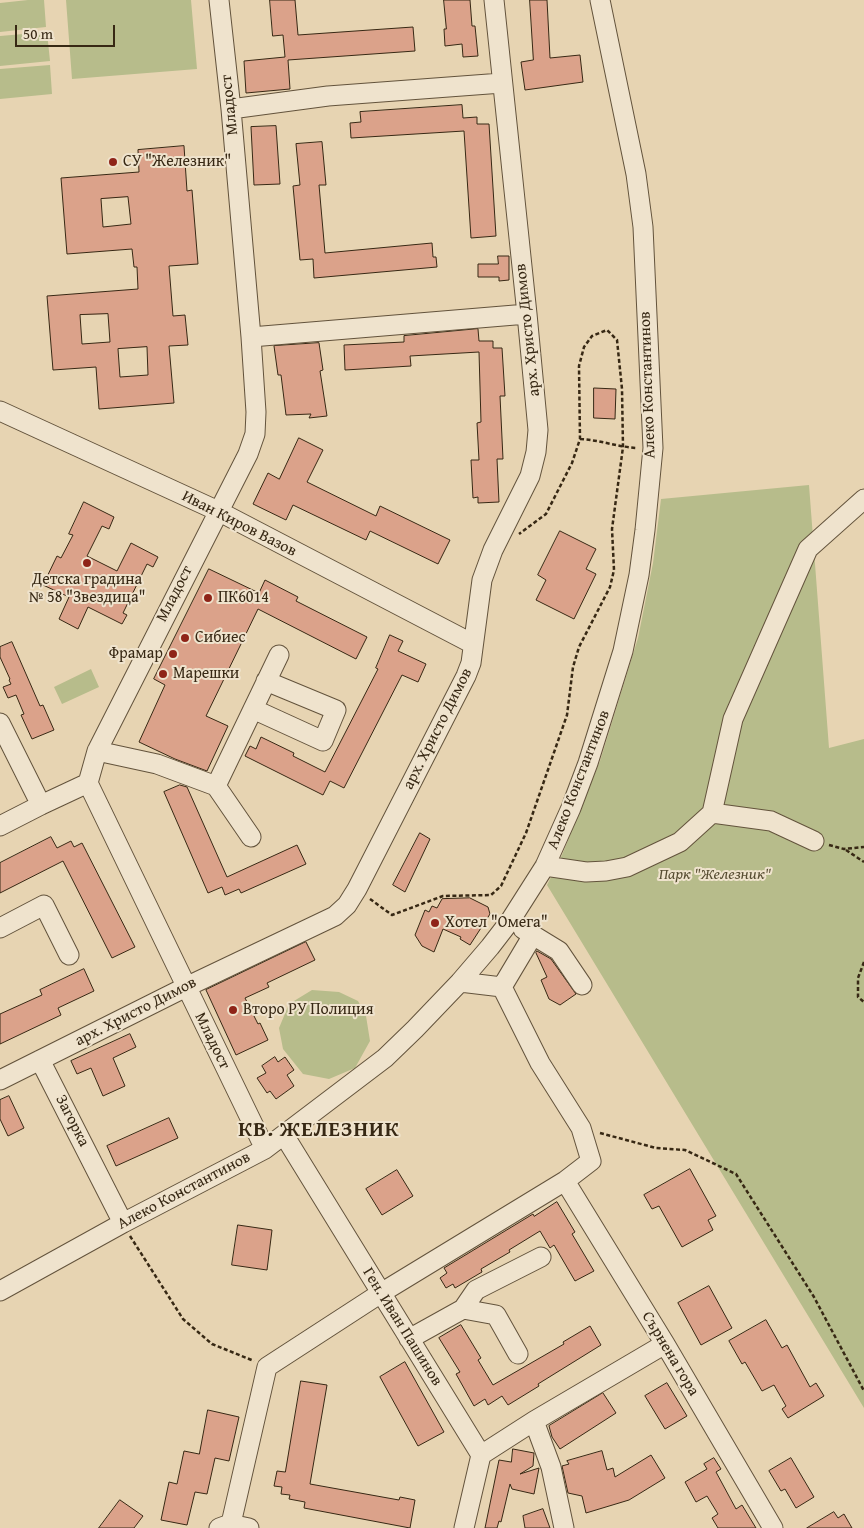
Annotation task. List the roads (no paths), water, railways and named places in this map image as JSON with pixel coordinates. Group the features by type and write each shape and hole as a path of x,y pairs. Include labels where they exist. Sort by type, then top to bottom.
{"street":[{"name":"Младост","path":"218,0 231,108 251,337 256,412 255,434 248,454 97,750 88,783 265,1149"},
{"name":"арх. Христо Димов","path":"40,1060 186,987 335,916 347,905 356,889 466,676 471,663 482,580 493,550 530,476 536,452 538,430 494,0"},
{"name":"Алеко Константинов","path":"0,1291 123,1223 265,1149 385,1058 460,982 510,921 545,866 571,808 588,763 623,651 639,575 653,448 642,227 636,174 600,0"},
{"path":"231,108 328,96 502,83"},
{"path":"251,337 527,314"},
{"name":"Иван Киров Вазов","path":"0,411 218,512 473,644"},
{"path":"545,866 586,872 627,867 680,842 712,813 733,719 808,549 864,499"},
{"path":"216,786 279,655"},
{"path":"253,709 323,741 336,710 266,681"},
{"path":"0,723 41,805"},
{"path":"97,750 156,764 216,786 251,837"},
{"path":"0,826 88,783"},
{"path":"712,813 771,821 814,841"},
{"path":"0,928 44,905 69,954"},
{"path":"510,921 559,951 582,985"},
{"path":"502,987 533,935"},
{"path":"460,982 502,987"},
{"path":"249,1528 226,1527 267,1366 381,1293 564,1181 591,1161 581,1128 540,1062 502,987"},
{"path":"0,1080 40,1060"},
{"name":"Загорка","path":"40,1060 123,1223"},
{"name":"Ген. Иван Пашинов","path":"284,1135 481,1455"},
{"name":"Сърнена гора","path":"564,1181 665,1344 773,1528"},
{"path":"409,1339 463,1309 476,1290 541,1258"},
{"path":"463,1309 496,1315 518,1354"},
{"path":"464,1528 481,1455 534,1421 665,1344"},
{"path":"534,1421 551,1467 564,1528"}],"place":[{"name":"СУ \"Железник\"","path":"113,162"},
{"name":"Детска градина № 58 \"Звездица\"","path":"87,563"},
{"name":"ПК6014","path":"208,598"},
{"name":"Сибиес","path":"185,638"},
{"name":"Фрамар","path":"173,654"},
{"name":"Марешки","path":"163,674"},
{"name":"Хотел \"Омега\"","path":"435,923"},
{"name":"Второ РУ Полиция","path":"233,1010"}],"district":[{"name":"КВ. ЖЕЛЕЗНИК","path":"319,1131"}],"park label":[{"name":"Парк \"Железник\"","path":"715,875"}]}
